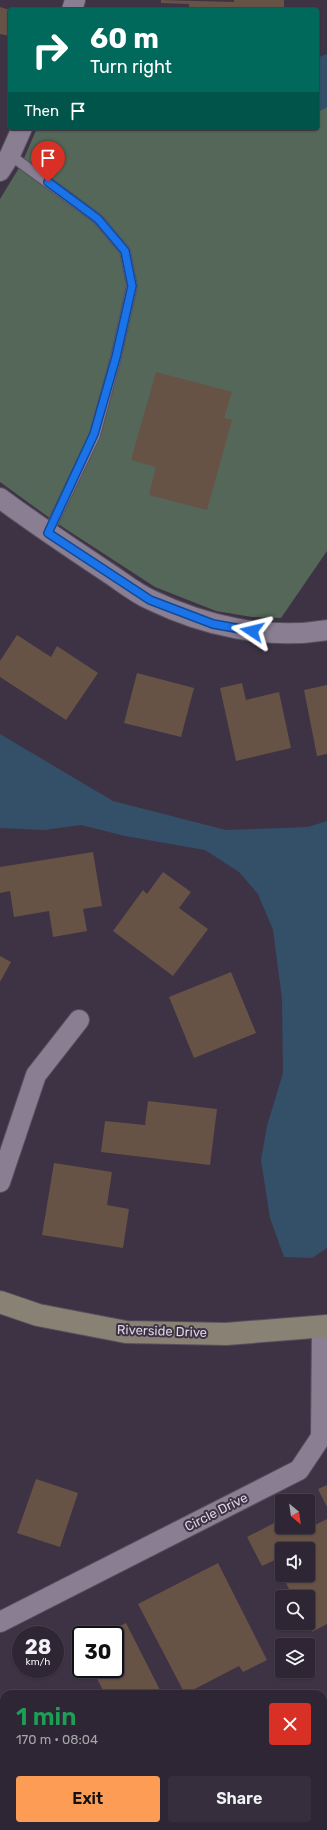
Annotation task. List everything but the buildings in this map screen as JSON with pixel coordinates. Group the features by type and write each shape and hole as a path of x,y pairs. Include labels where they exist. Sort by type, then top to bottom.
{"street":[{"path":"5,163 21,130"},
{"path":"0,498 48,533 150,600 213,624 252,631 306,633 327,630"},
{"path":"0,1182 36,1075 79,1020"},
{"name":"Riverside Drive","path":"0,1302 38,1315 126,1332 226,1334 324,1327"},
{"name":"Circle Drive","path":"0,1622 299,1470 321,1437 324,1327"}],"lane":[{"path":"5,163 98,219 125,251 132,286 116,357 94,434 48,533"}],"green space":[{"path":"327,107 327,551 281,618 252,617 216,611 155,587 58,524 0,482 0,199 22,163 36,130 319,130 319,111"}],"water":[{"path":"327,54 327,107 319,111 319,57"},
{"path":"0,734 113,801 226,830 308,827 327,821 327,1248 312,1258 284,1257 270,1218 261,1160 267,1126 283,1073 282,999 273,930 258,894 239,872 205,850 125,836 81,825 44,830 0,828"}],"route":[{"path":"48,182 98,219 125,251 132,286 116,357 94,434 48,533 150,600 213,624 252,631"}]}
